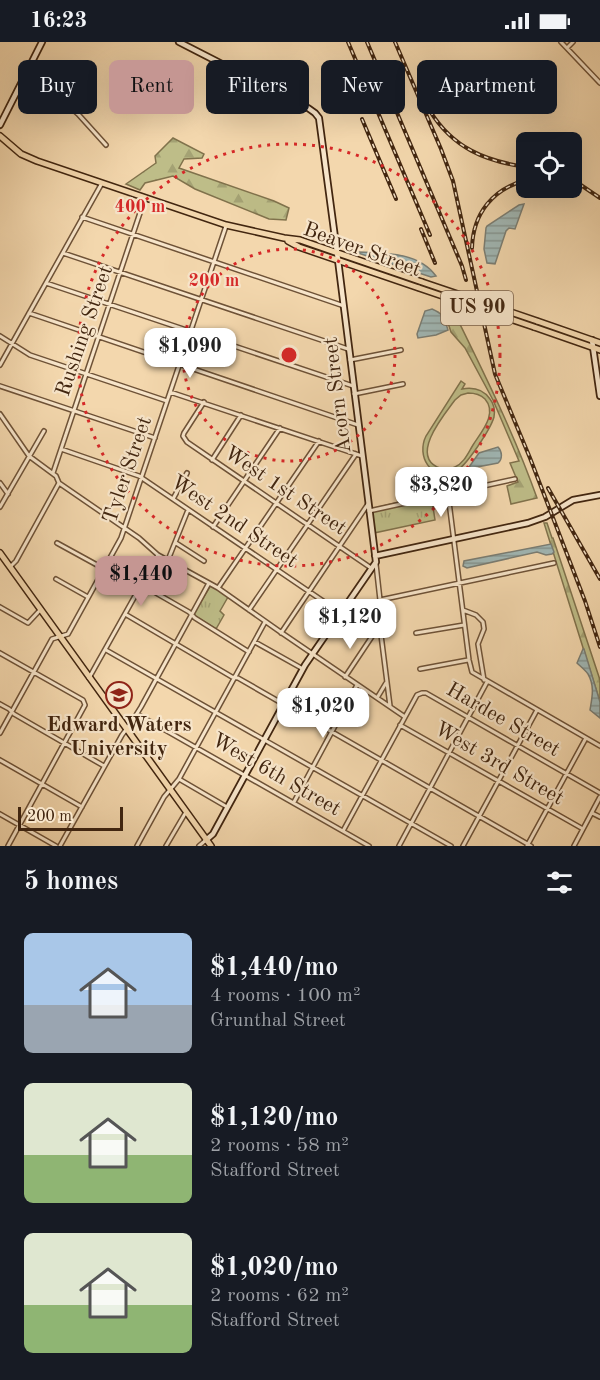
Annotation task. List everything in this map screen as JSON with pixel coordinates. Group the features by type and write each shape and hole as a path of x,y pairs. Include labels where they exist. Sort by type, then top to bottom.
{"main road":[{"name":"Beaver Street","path":"0,136 28,158 226,225 300,240 421,285"},
{"name":"Beaver Street","path":"284,238 299,247 338,260 600,343"},
{"name":"Beaver Street","path":"536,324 600,350"},
{"path":"0,554 211,846"}],"street":[{"path":"33,60 42,42"},
{"name":"Acorn Street","path":"179,42 308,108 317,115 321,125 358,424 359,455 368,504 380,600 381,635 390,707"},
{"path":"561,42 600,83"},
{"path":"567,48 573,42"},
{"path":"0,125 18,90"},
{"path":"78,114 106,145"},
{"path":"0,365 102,183"},
{"name":"Rushing Street","path":"53,473 145,198"},
{"path":"82,217 344,306"},
{"name":"Tyler Street","path":"0,733 52,639 68,634 121,538 226,225"},
{"path":"63,253 349,349"},
{"path":"46,283 353,386"},
{"path":"29,314 358,424"},
{"path":"0,336 30,355 167,402"},
{"path":"592,340 600,396"},
{"path":"350,360 401,350"},
{"path":"354,394 403,384"},
{"path":"0,386 155,438"},
{"path":"170,392 359,455 249,610"},
{"name":"West 1st Street","path":"204,402 183,436 187,442 371,568"},
{"path":"0,414 30,456 53,473 59,483 139,538 158,555 218,588 405,717 343,831"},
{"path":"212,460 242,415"},
{"path":"213,526 280,428"},
{"path":"0,507 44,431"},
{"path":"218,588 319,441"},
{"name":"West 2nd Street","path":"61,449 139,476 373,635"},
{"path":"173,499 187,472"},
{"path":"369,511 515,479"},
{"path":"0,483 8,494"},
{"path":"10,567 16,561 59,483"},
{"path":"448,494 472,672 600,746"},
{"path":"199,846 213,834 303,669 375,559 528,523 551,514 573,500 600,495"},
{"path":"281,633 368,504"},
{"path":"168,560 188,510"},
{"path":"57,543 189,612 249,652"},
{"path":"176,543 204,561"},
{"path":"90,678 158,555"},
{"path":"380,600 554,563"},
{"path":"56,579 88,597"},
{"path":"0,814 58,846 122,735 137,714 209,583"},
{"path":"0,607 28,623 41,609"},
{"path":"399,846 486,681 478,644 484,623 479,617 465,611"},
{"path":"125,614 529,845 586,738"},
{"path":"137,846 164,797 176,785 265,622"},
{"path":"416,633 464,625"},
{"path":"345,677 373,635 381,635"},
{"path":"255,642 303,669"},
{"path":"106,650 451,846"},
{"path":"0,653 85,703 8,846"},
{"path":"420,669 469,660"},
{"path":"377,698 387,681"},
{"path":"294,803 357,685"},
{"name":"Hardee Street","path":"405,717 417,695 426,693 600,795"},
{"path":"0,704 105,766"},
{"path":"463,846 537,710"},
{"name":"West 6th Street","path":"137,714 369,846"},
{"name":"West 3rd Street","path":"400,725 583,830"},
{"path":"0,760 82,807"},
{"path":"179,779 228,807"},
{"path":"574,846 600,795"},
{"path":"166,846 186,812"},
{"path":"592,813 600,818"}],"green space":[{"path":"173,138 204,154 202,158 184,159 179,168 289,208 286,220 269,219 195,189 173,176 145,183 140,190 126,184 156,163 155,156"},
{"path":"443,308 453,310 508,426 537,498 511,504 507,486 518,482 510,463 519,461 493,400 465,348 451,332"},
{"path":"461,381 465,384 462,389 481,391 492,403 494,417 488,430 471,456 454,472 439,473 428,465 423,451 426,436","holes":["468,393 481,396 489,405 487,423 466,458 453,468 442,469 430,461 427,453 428,444 438,424 455,400"]},
{"path":"431,494 435,520 374,533 371,509"},
{"path":"544,523 547,523 553,538 600,680 600,702"},
{"path":"211,585 228,597 220,611 224,615 216,629 195,616 194,613"}],"water":[{"path":"524,204 515,229 509,228 506,231 495,264 487,263 484,249 487,226"},
{"path":"358,252 401,255 411,258 429,268 436,276 431,277"},
{"path":"432,309 443,317 448,330 418,338 417,334 425,311"},
{"path":"498,447 501,459 498,463 469,467 479,453"},
{"path":"551,544 554,552 552,554 537,552 467,568 463,566 464,561"},
{"path":"583,649 600,702 600,718 590,710 592,683 590,678 577,663"}],"railway":[{"path":"348,42 430,235"},
{"path":"367,42 466,280"},
{"path":"395,42 453,181 495,374 530,458 585,601 600,647"},
{"path":"432,114 449,135 471,151 497,161 516,165"},
{"path":"362,119 396,199"},
{"path":"472,248 476,224 487,204 495,196 516,183"},
{"path":"582,186 600,198"},
{"path":"421,229 435,263"},
{"path":"548,488 600,579"}],"place":[{"name":"Edward Waters University","path":"119,695"}]}
